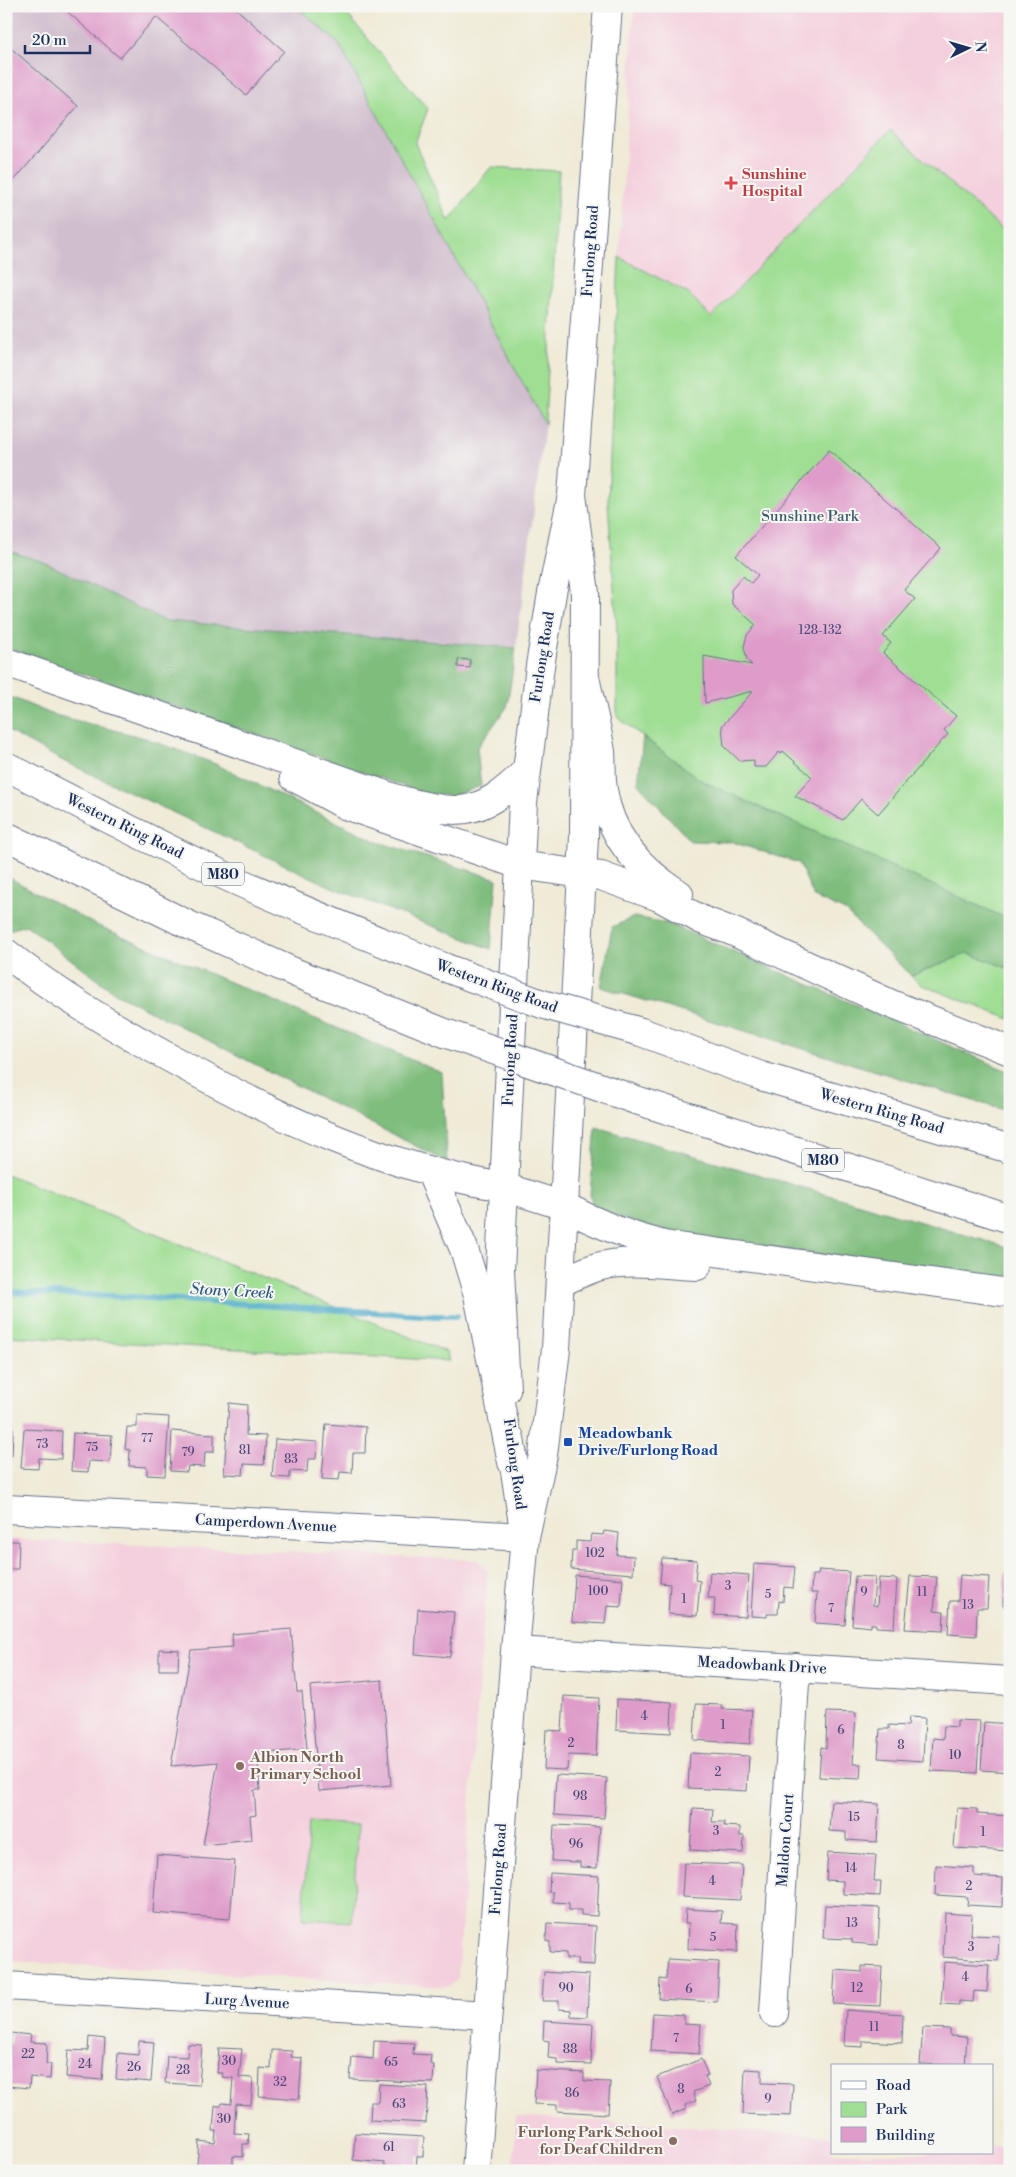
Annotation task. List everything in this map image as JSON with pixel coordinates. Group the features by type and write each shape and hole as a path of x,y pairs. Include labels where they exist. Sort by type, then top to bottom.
{"main road":[{"name":"Furlong Road","path":"525,1537 512,1462 501,1314 500,1270 520,865 526,771 552,593 572,495 608,6"},
{"name":"Furlong Road","path":"476,2171 525,1537 543,1455 550,1403 561,1282 582,874 585,677 585,593 572,495"},
{"path":"6,662 394,798 438,810 457,811 482,805 509,788 526,771"},
{"path":"585,677 601,752 603,789 607,808 618,836 638,862 662,884 707,912 734,932"},
{"path":"220,737 345,806 520,865 601,876 651,894 702,920 734,932 891,1004 1010,1051"},
{"name":"Western Ring Road","path":"6,766 110,820 220,873 325,919 446,968 542,1004 641,1032 761,1076 1010,1149"},
{"name":"M80","path":"6,836 193,927 296,973 445,1033 636,1100 1010,1218"},
{"path":"6,953 35,975 129,1035 215,1083 304,1127 359,1149 431,1173 504,1187 564,1206 621,1234 664,1245 1010,1293"},
{"path":"431,1173 464,1249 478,1295 512,1462"},
{"path":"561,1282 598,1267 642,1262 901,1279"},
{"name":"Camperdown Avenue","path":"6,1509 525,1537"},
{"name":"Meadowbank Drive","path":"515,1651 1010,1681"},
{"name":"Maldon Court","path":"774,2013 796,1667"},
{"name":"Lurg Avenue","path":"6,1986 487,2015"}],"shaded area":[{"path":"6,6 296,6 339,44 545,424 516,648 165,621 44,562 6,550"},
{"name":"Sunshine Hospital","path":"634,6 1010,6 1010,236 890,130 711,318 689,294 619,257"},
{"name":"Albion North Primary School","path":"6,1539 478,1560 487,1570 458,1978 449,1987 6,1961"},
{"name":"Furlong Park School for Deaf Children","path":"516,2116 831,2136 831,2154 994,2154 994,2146 1010,2147 1010,2171 513,2171"}],"green space":[{"path":"296,6 340,6 428,109 415,143 449,221 491,167 559,171 545,424 339,44"},
{"name":"Sunshine Park","path":"890,130 1010,236 1010,920 702,781 617,717 617,632 608,502 619,257 689,294 711,317"},
{"path":"6,550 44,562 165,621 516,648 507,707 477,748 481,786 452,796 423,793 6,647"},
{"path":"6,695 51,714 145,738 213,763 378,842 497,879 491,949 334,888 59,759 6,730"},
{"path":"643,737 702,781 1010,920 1010,969 968,953 911,976 845,911 814,897 799,863 732,842 690,841 638,783"},
{"path":"6,876 94,924 442,1073 447,1162 115,993 26,925 6,931"},
{"path":"634,917 667,923 1010,1072 1010,1112 601,987 612,927"},
{"path":"968,953 1010,969 1010,1019 922,985 911,976"},
{"path":"596,1127 1010,1248 1010,1283 669,1232 620,1218 593,1207 590,1194"},
{"path":"6,1174 447,1352 449,1361 6,1336"},
{"path":"309,1822 358,1825 352,1922 303,1919"}],"building":[{"path":"61,6 233,6 284,51 246,95 156,17 120,58"},
{"path":"6,44 78,106 6,190"},
{"path":"829,450 941,548 904,590 915,599 883,636 891,643 883,653 956,716 944,730 948,734 878,814 861,799 843,820 795,796 812,777 783,751 781,754 779,752 766,767 754,767 754,760 740,761 724,746 722,726 753,691 705,703 704,656 752,665 747,660 744,647 747,635 756,625 732,604 731,590 743,576 751,583 758,575 736,556"},
{"path":"458,659 470,660 470,668 458,667"},
{"path":"229,1403 247,1405 246,1435 266,1436 264,1465 244,1464 243,1475 224,1474"},
{"path":"137,1415 169,1417 165,1476 147,1475 147,1467 129,1466 130,1450 125,1449 127,1427 137,1427"},
{"path":"326,1424 366,1427 365,1453 353,1453 352,1473 340,1472 339,1480 322,1479"},
{"path":"6,1428 13,1428 12,1456 6,1456"},
{"path":"24,1429 62,1431 61,1459 39,1458 38,1469 21,1468"},
{"path":"172,1431 214,1434 214,1452 205,1452 204,1467 188,1466 187,1472 170,1471"},
{"path":"73,1433 112,1435 110,1462 89,1461 88,1472 71,1471"},
{"path":"275,1439 317,1442 316,1459 308,1459 307,1472 290,1471 290,1478 272,1477"},
{"path":"604,1531 619,1533 617,1555 634,1556 633,1574 571,1569 572,1551 576,1551 576,1541 590,1542 591,1534 603,1535"},
{"path":"6,1541 19,1541 18,1569 6,1569"},
{"path":"662,1558 697,1560 695,1580 700,1581 697,1616 668,1614 670,1584 660,1583"},
{"path":"754,1564 795,1567 793,1588 784,1587 783,1602 779,1601 778,1614 767,1614 767,1617 751,1616"},
{"path":"819,1570 849,1572 845,1625 815,1623 817,1593 811,1593 812,1575 818,1575"},
{"path":"710,1572 749,1575 746,1617 714,1615 715,1598 708,1598"},
{"path":"1005,1572 1010,1573 1010,1618 1005,1617 1006,1606 1003,1606"},
{"path":"575,1575 623,1579 621,1607 607,1606 605,1624 572,1622"},
{"path":"960,1575 989,1577 987,1608 977,1608 976,1636 948,1634 950,1601 958,1601"},
{"path":"855,1576 875,1577 873,1605 877,1606 879,1578 897,1579 894,1628 876,1627 876,1624 871,1624 871,1627 852,1625"},
{"path":"910,1576 937,1577 934,1611 944,1612 943,1631 905,1629"},
{"path":"418,1609 454,1612 450,1657 415,1654"},
{"path":"291,1629 297,1692 302,1692 307,1749 257,1754 260,1790 254,1790 256,1815 250,1816 252,1840 203,1845 218,1762 171,1766 191,1650 233,1647 232,1634"},
{"path":"159,1649 179,1650 178,1670 159,1670"},
{"path":"382,1680 391,1785 319,1791 310,1686"},
{"path":"564,1696 599,1698 596,1756 568,1755 567,1770 544,1769 546,1730 562,1731"},
{"path":"617,1699 672,1702 671,1733 616,1730"},
{"path":"696,1704 722,1705 722,1709 752,1710 750,1744 694,1740"},
{"path":"827,1712 856,1713 853,1764 861,1764 860,1779 819,1777 821,1747 826,1748"},
{"path":"909,1717 925,1718 923,1761 878,1758 880,1729 889,1729 889,1725 908,1726"},
{"path":"957,1720 980,1721 977,1773 931,1771 933,1738 943,1739 944,1726 957,1727"},
{"path":"984,1722 1010,1724 1010,1772 981,1770"},
{"path":"690,1753 749,1756 747,1791 688,1788"},
{"path":"556,1775 607,1778 604,1818 554,1815"},
{"path":"831,1801 879,1804 877,1842 846,1840 846,1832 829,1831"},
{"path":"693,1808 713,1809 712,1822 724,1822 724,1826 740,1827 740,1836 744,1836 743,1853 690,1850"},
{"path":"957,1808 977,1809 977,1814 1010,1816 1010,1851 954,1848"},
{"path":"554,1825 600,1827 597,1868 580,1867 580,1862 552,1861"},
{"path":"828,1852 876,1855 874,1881 881,1881 880,1896 843,1894 843,1881 826,1880"},
{"path":"157,1855 235,1861 230,1919 153,1913"},
{"path":"684,1863 742,1865 740,1900 682,1897"},
{"path":"936,1865 974,1868 974,1876 1003,1878 1002,1907 967,1905 968,1897 935,1895"},
{"path":"550,1873 599,1876 597,1916 581,1915 581,1910 569,1910 569,1903 553,1902 553,1892 549,1892"},
{"path":"825,1905 880,1908 878,1945 852,1943 852,1939 823,1938"},
{"path":"686,1909 722,1911 721,1923 738,1924 737,1952 688,1949 689,1923 685,1923"},
{"path":"945,1913 972,1915 971,1935 999,1936 998,1961 943,1957"},
{"path":"547,1923 596,1926 594,1965 577,1964 578,1959 566,1959 566,1953 550,1952 550,1942 546,1941"},
{"path":"668,1959 719,1962 717,2002 659,1999 660,1979 666,1980"},
{"path":"944,1962 989,1965 987,1992 974,1991 973,2002 959,2001 959,2005 941,2004"},
{"path":"862,1966 882,1967 880,2006 833,2004 835,1970 862,1972"},
{"path":"544,1972 589,1975 587,2017 571,2016 571,2010 559,2009 559,2001 542,2001"},
{"path":"846,2010 903,2014 902,2043 863,2041 863,2047 844,2046"},
{"path":"653,2013 684,2015 684,2024 701,2025 699,2054 651,2051"},
{"path":"544,2021 593,2024 591,2065 557,2064 557,2059 548,2058 549,2041 543,2040"},
{"path":"923,2028 950,2029 950,2036 967,2037 965,2064 920,2064"},
{"path":"11,2033 31,2035 30,2042 47,2043 46,2064 51,2064 50,2079 30,2077 29,2088 7,2086"},
{"path":"89,2037 105,2039 102,2080 66,2077 68,2050 88,2051"},
{"path":"139,2041 154,2042 151,2082 116,2079 118,2053 138,2055"},
{"path":"374,2041 414,2043 413,2054 431,2055 430,2064 434,2065 433,2083 350,2079 352,2057 373,2059"},
{"path":"188,2044 202,2045 199,2085 165,2083 167,2056 187,2057"},
{"path":"219,2048 242,2049 239,2077 253,2078 251,2105 236,2104 234,2133 249,2134 248,2144 243,2144 243,2157 233,2156 233,2166 197,2164 199,2141 215,2143 216,2131 213,2131 215,2106 221,2106 222,2103 231,2104 233,2078 222,2077 223,2073 217,2073"},
{"path":"272,2050 292,2051 291,2057 302,2058 299,2099 259,2096 260,2068 271,2069"},
{"path":"701,2059 708,2075 705,2076 709,2086 693,2092 696,2101 685,2105 686,2109 672,2115 657,2077"},
{"path":"745,2069 762,2070 762,2083 793,2084 791,2116 743,2114"},
{"path":"536,2070 584,2073 584,2081 610,2082 608,2114 557,2111 557,2105 534,2104"},
{"path":"379,2084 428,2087 426,2123 370,2120 371,2102 378,2102"},
{"path":"1009,2120 1010,2133 1007,2133"},
{"path":"355,2133 424,2137 423,2156 417,2156 416,2171 385,2171 385,2163 353,2160"}],"waterway":[{"name":"Stony Creek","path":"6,1292 132,1297 457,1316"}],"place":[{"name":"Sunshine Hospital","path":"731,183"},
{"name":"Meadowbank Drive/Furlong Road","path":"568,1442"},
{"name":"Albion North Primary School","path":"240,1766"},
{"name":"Furlong Park School for Deaf Children","path":"673,2141"}]}
